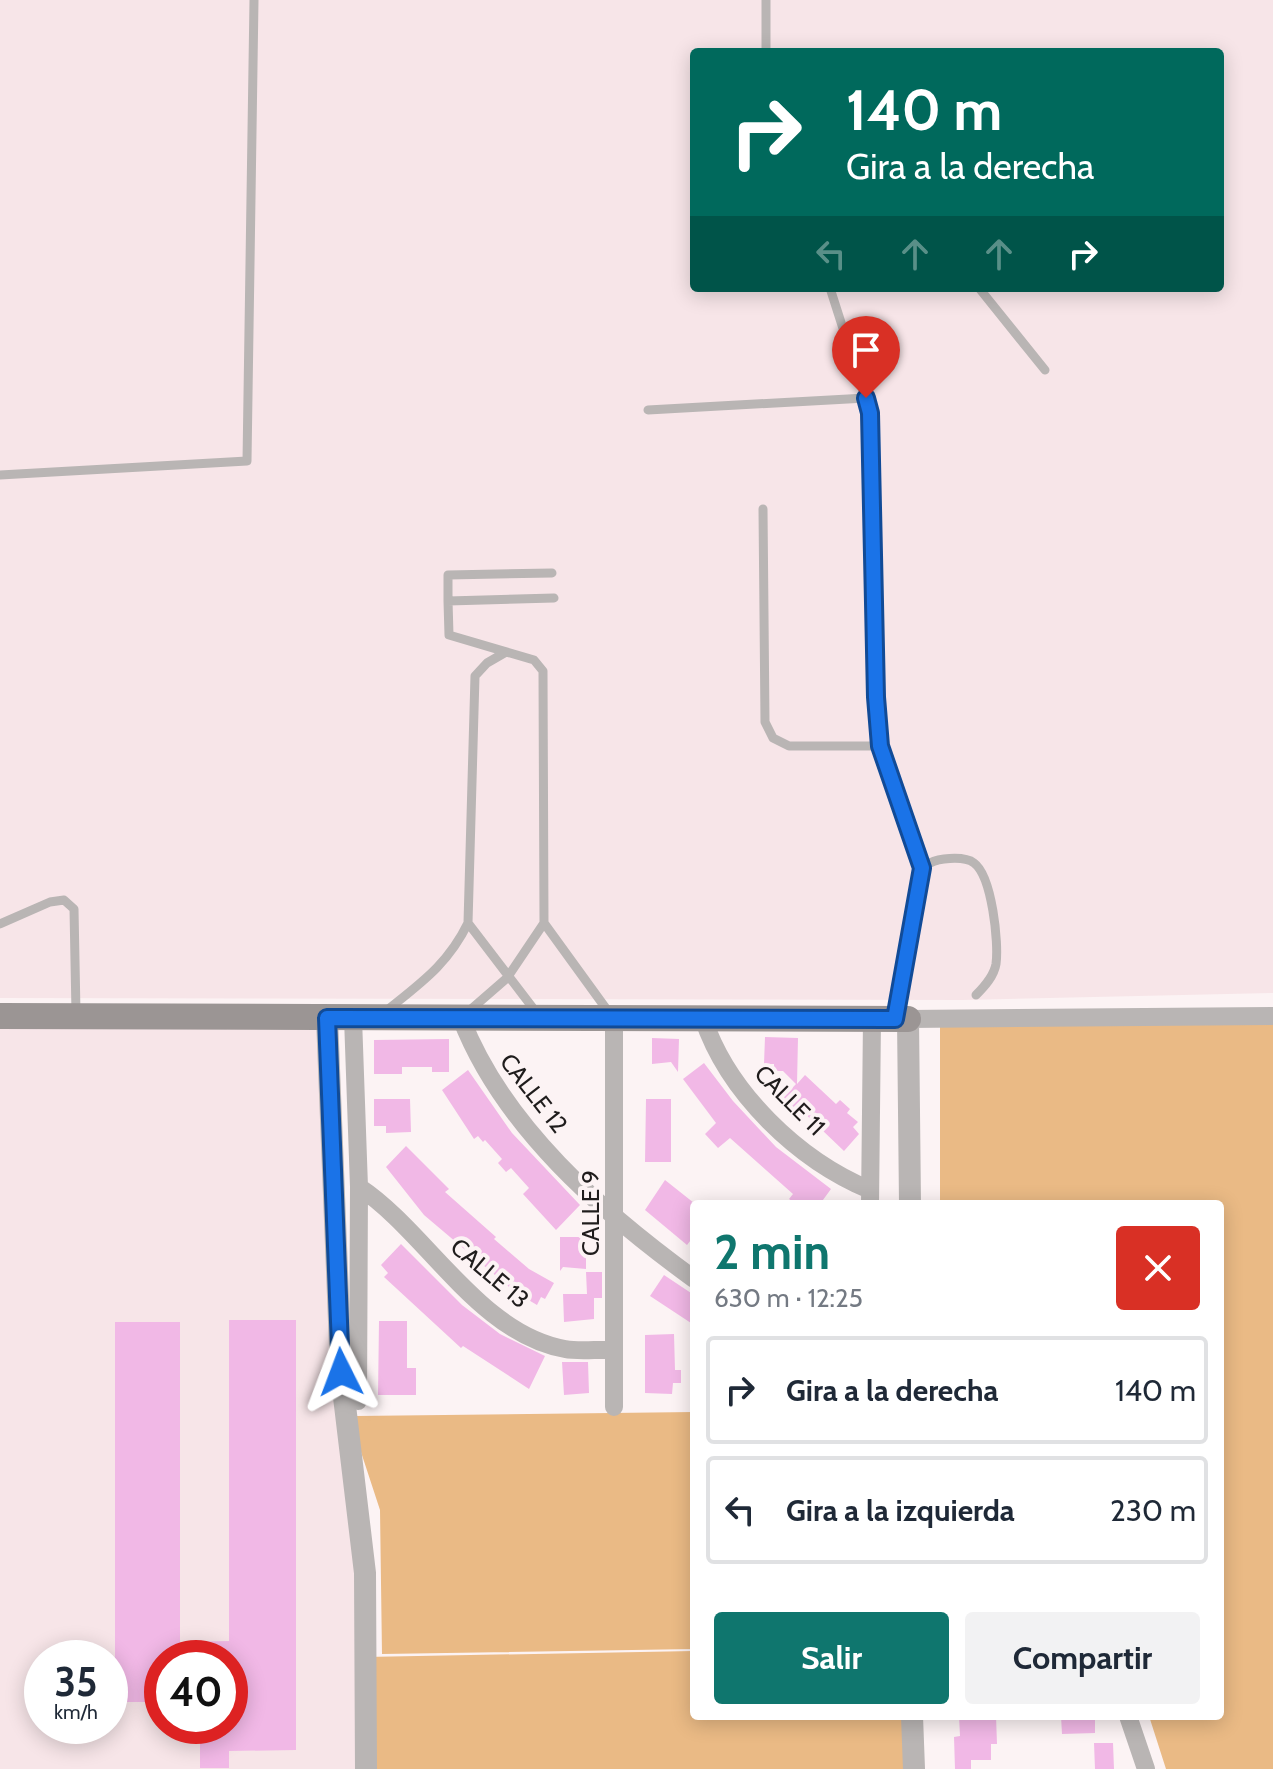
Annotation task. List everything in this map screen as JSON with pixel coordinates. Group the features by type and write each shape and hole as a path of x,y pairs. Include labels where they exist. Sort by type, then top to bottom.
{"main road":[{"path":"0,1016 891,1019"}],"street":[{"path":"891,1019 1273,1016"},
{"path":"327,1018 341,1372 365,1573 366,1769"},
{"path":"358,1401 359,1187 365,1018"},
{"name":"CALLE 12","path":"461,1018 471,1046 498,1090 535,1137 614,1216 690,1276"},
{"name":"CALLE 11","path":"703,1018 717,1055 768,1118 831,1170 870,1197"},
{"name":"CALLE 9","path":"614,1019 614,1407"},
{"path":"870,1197 891,1019"},
{"path":"891,1019 910,1200"},
{"name":"CALLE 13","path":"359,1187 385,1205 468,1292 513,1325 564,1349 614,1350"},
{"path":"912,1720 914,1769"},
{"path":"1129,1720 1146,1769"}],"lane":[{"path":"0,475 247,461 254,0"},
{"path":"766,0 766,48"},
{"path":"831,292 870,413 876,697 880,746 922,868 891,1019"},
{"path":"982,292 1045,370"},
{"path":"648,410 866,398"},
{"path":"763,509 765,722 773,738 789,746 880,746"},
{"path":"461,1018 507,978 544,923 543,671 534,660 449,635 448,575 552,573"},
{"path":"448,601 554,598"},
{"path":"365,1018 432,974 454,951 468,923 475,676 487,663 506,652"},
{"path":"922,868 934,861 967,860 976,864 984,879 992,907 996,965 988,983 976,995"},
{"path":"0,924 50,902 64,900 74,909 76,1017"},
{"path":"468,923 507,978 541,1018"},
{"path":"544,923 614,1019"}],"shaded area":[{"path":"0,0 1273,0 1273,993 962,1000 0,998"},
{"path":"0,1016 327,1018 366,1769 0,1769"},
{"path":"1273,1024 1273,1769 1166,1769 1150,1720 1224,1720 1224,1200 940,1200 940,1026"},
{"path":"690,1412 690,1649 382,1654 380,1510 360,1449 356,1416"},
{"path":"690,1651 690,1720 912,1720 914,1769 366,1769 365,1657"}],"building":[{"path":"765,1037 798,1038 797,1084 805,1075 836,1104 840,1100 850,1109 847,1113 858,1122 853,1127 859,1134 844,1151 799,1108 796,1111 783,1098 796,1084 783,1071 774,1071 774,1064 764,1064"},
{"path":"652,1038 679,1039 678,1072 671,1062 652,1064"},
{"path":"449,1039 449,1072 432,1072 432,1067 402,1067 402,1074 374,1074 374,1040"},
{"path":"704,1063 733,1101 776,1147 831,1189 823,1200 790,1200 793,1194 730,1138 718,1148 705,1134 716,1123 683,1079"},
{"path":"468,1070 512,1133 580,1205 556,1230 523,1194 529,1188 511,1168 506,1172 498,1163 502,1159 485,1140 483,1142 478,1136 474,1139 442,1090"},
{"path":"374,1099 410,1099 411,1132 386,1133 386,1126 374,1126"},
{"path":"646,1099 671,1099 671,1162 645,1162"},
{"path":"406,1146 449,1189 445,1192 496,1237 494,1239 529,1269 554,1283 545,1299 541,1297 537,1305 515,1292 424,1215 386,1167"},
{"path":"665,1180 690,1200 690,1241 687,1245 645,1210"},
{"path":"560,1237 586,1237 586,1269 563,1267 560,1271"},
{"path":"401,1244 462,1305 500,1334 545,1356 529,1389 463,1346 461,1348 384,1277 388,1273 381,1265"},
{"path":"586,1272 602,1272 602,1298 594,1298 594,1319 564,1322 563,1294 587,1294"},
{"path":"664,1275 690,1292 690,1322 650,1296"},
{"path":"229,1320 296,1320 296,1750 229,1751 229,1768 200,1768 200,1744 248,1744 248,1640 229,1640"},
{"path":"379,1321 407,1321 407,1368 416,1368 416,1395 378,1395"},
{"path":"115,1322 180,1322 180,1640 144,1640 144,1702 128,1702 128,1640 115,1640"},
{"path":"674,1334 675,1370 681,1370 681,1383 673,1383 672,1394 645,1393 645,1335"},
{"path":"562,1362 588,1362 589,1393 564,1395"},
{"path":"959,1720 996,1720 997,1744 991,1744 991,1760 971,1760 971,1769 955,1769 954,1737 960,1736"},
{"path":"1061,1720 1095,1720 1095,1733 1062,1734"},
{"path":"1094,1743 1113,1743 1114,1769 1095,1769"}],"route":[{"path":"341,1372 327,1018 895,1019 917,880 922,868 880,746 876,697 870,413 866,398"}]}
